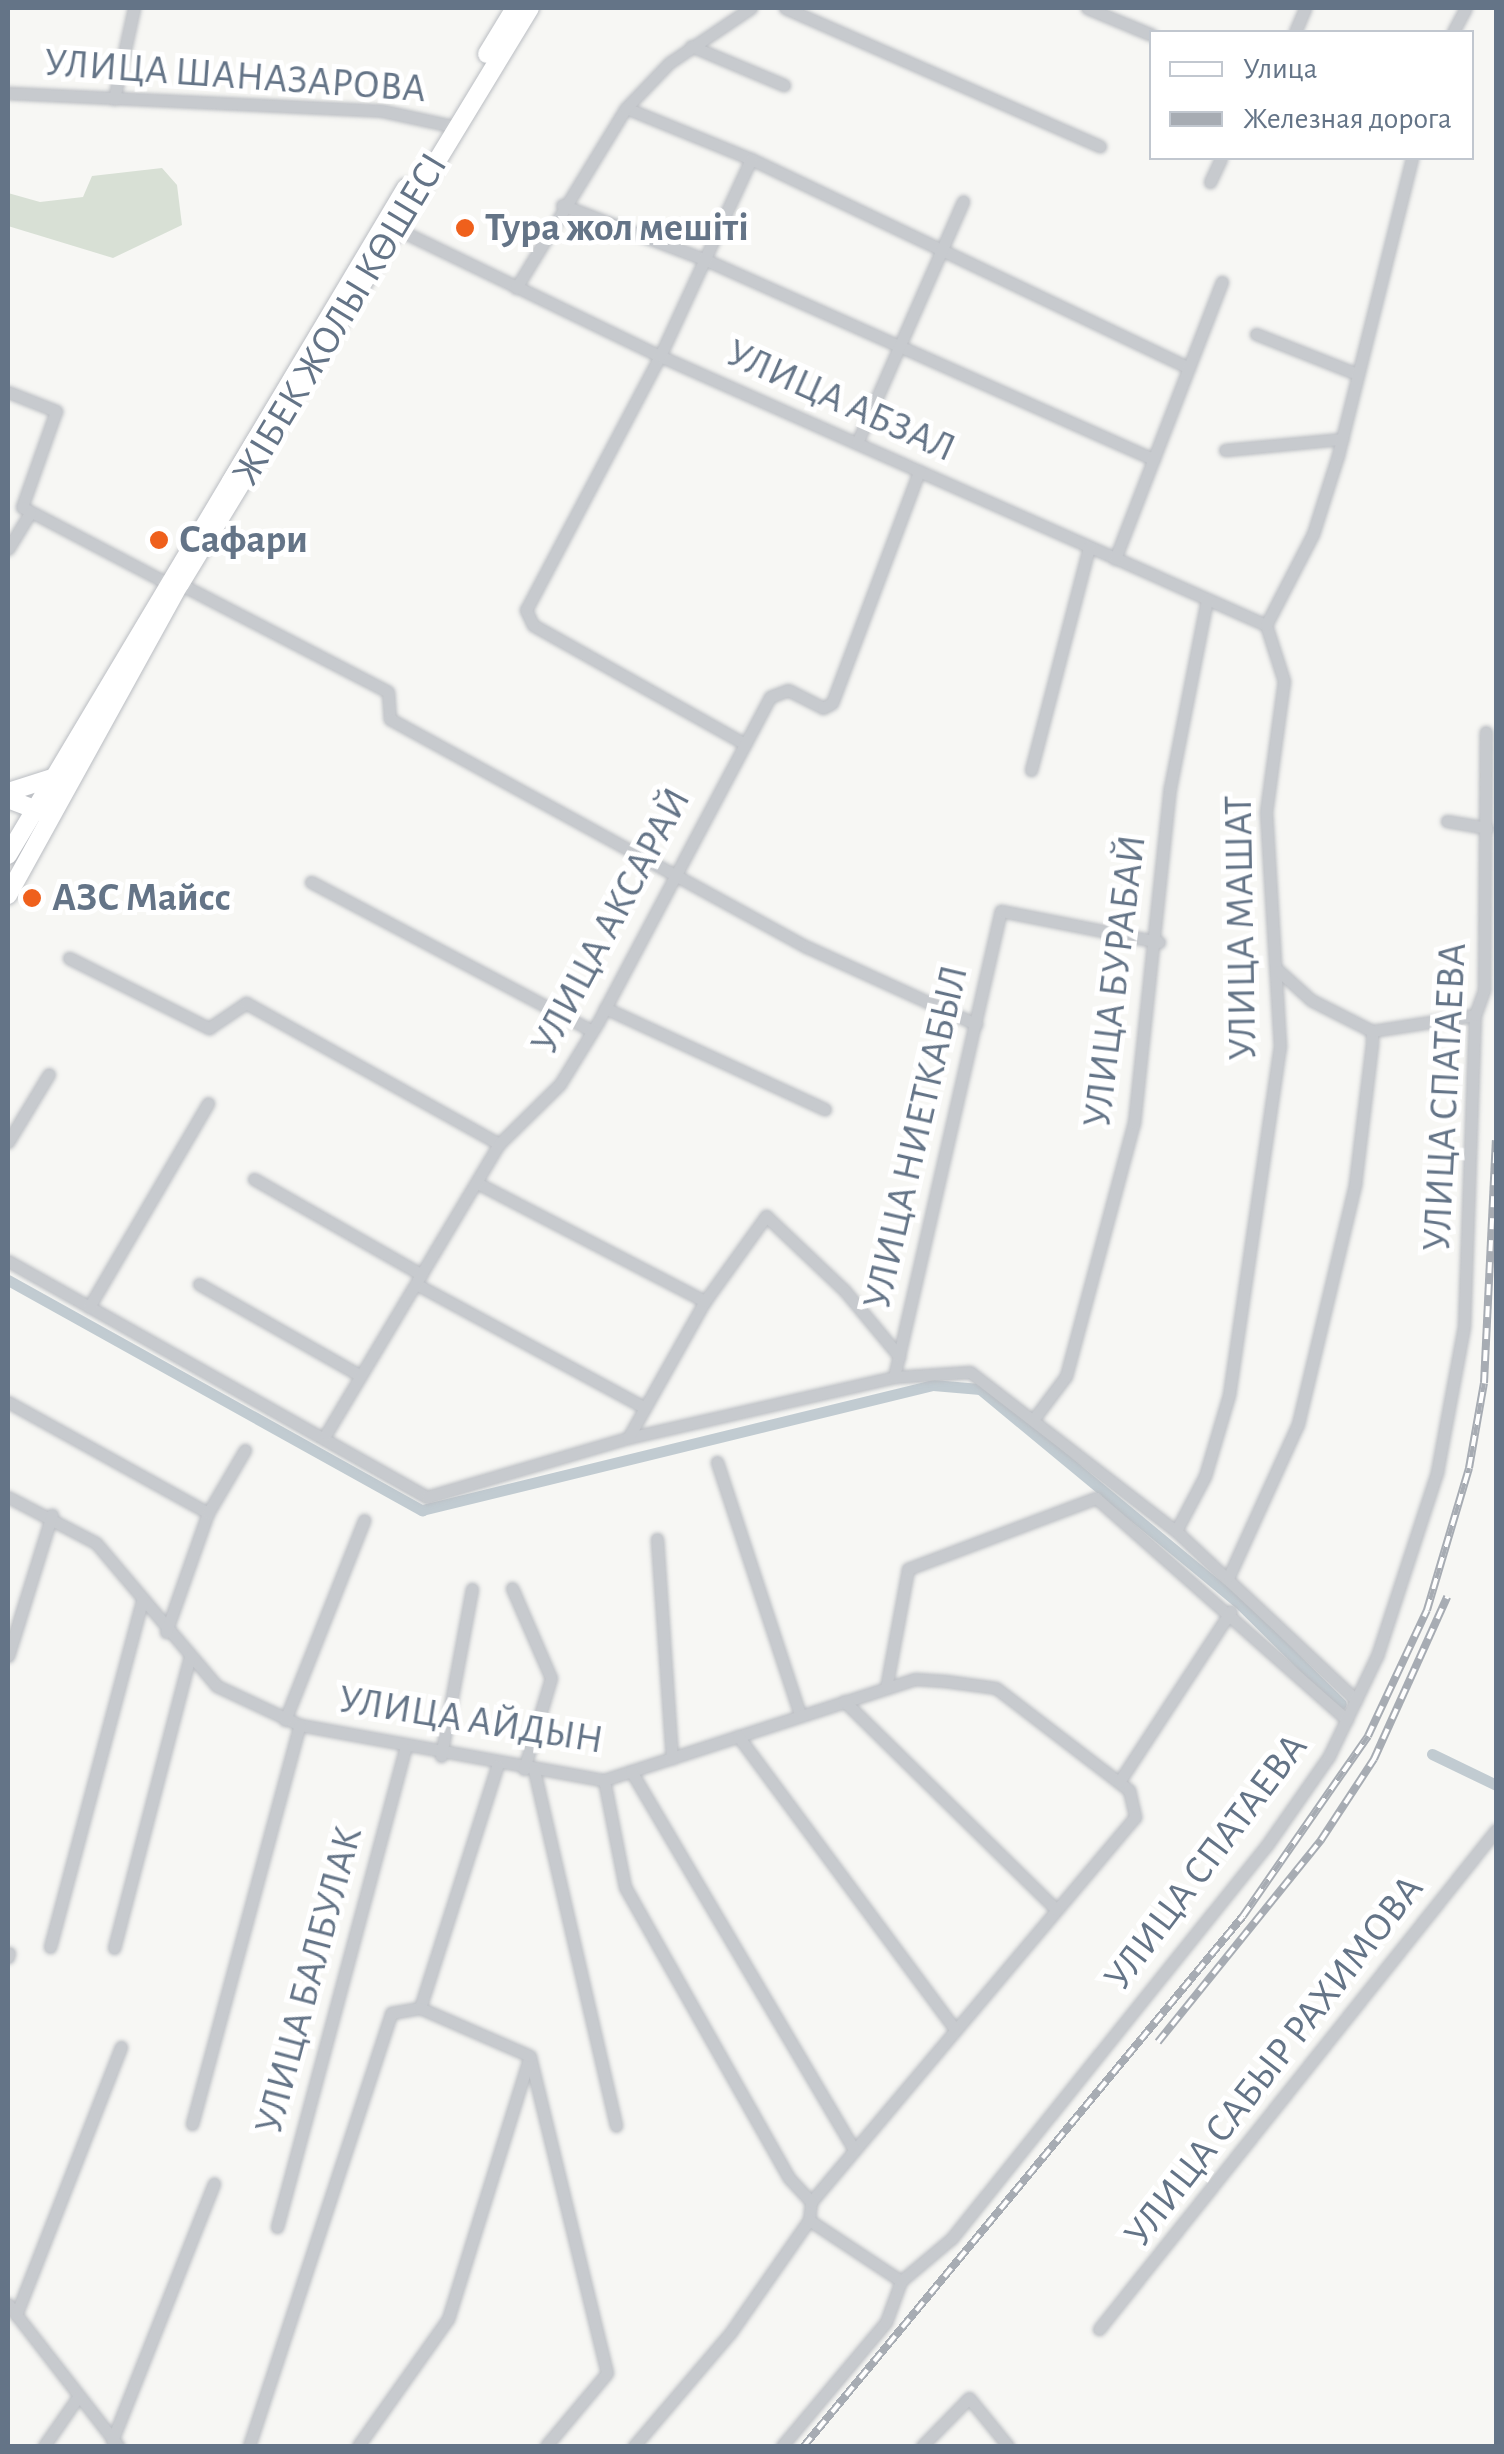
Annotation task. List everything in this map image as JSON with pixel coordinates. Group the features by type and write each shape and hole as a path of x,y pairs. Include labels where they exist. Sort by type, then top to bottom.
{"main road":[{"name":"ЖІБЕК ЖОЛЫ КӨШЕСІ","path":"43,812 52,778 395,228 515,8"},
{"name":"ЖІБЕК ЖОЛЫ КӨШЕСІ","path":"8,855 43,812 174,583 452,125 530,8"},
{"path":"8,795 52,778"},
{"path":"8,795 43,812"},
{"name":"ЖІБЕК ЖОЛЫ КӨШЕСІ","path":"8,894 23,832"}],"street":[{"path":"114,99 134,8"},
{"path":"516,288 562,205 626,108 691,46 751,8"},
{"path":"785,8 1100,146"},
{"path":"1086,8 1149,34"},
{"path":"1454,30 1466,8"},
{"path":"691,46 784,85"},
{"name":"УЛИЦА ШАНАЗАРОВА","path":"8,93 382,112 452,125"},
{"path":"626,108 752,159 940,254 1189,368"},
{"path":"745,744 527,619 660,356 752,159"},
{"path":"1210,182 1220,160"},
{"path":"1266,624 1313,534 1342,439 1411,160"},
{"path":"857,443 964,201"},
{"path":"562,205 706,260 1154,459"},
{"name":"УЛИЦА АБЗАЛ","path":"395,228 660,356 1266,624"},
{"path":"1115,559 1222,282"},
{"path":"1256,334 1357,374"},
{"path":"8,392 56,411 18,501 30,513 388,692 390,719 806,947 976,1024"},
{"path":"1225,450 1342,439"},
{"name":"УЛИЦА АКСАРАЙ","path":"326,1434 499,1144 560,1084 606,1008 745,744 778,692 822,708 832,703 918,471"},
{"path":"8,549 30,513"},
{"path":"1031,770 1089,547"},
{"name":"УЛИЦА БУРАБАЙ","path":"1036,1416 1066,1376 1134,1123 1160,942 1170,788 1207,600"},
{"name":"УЛИЦА МАШАТ","path":"1176,1531 1205,1476 1230,1395 1270,1140 1279,971 1266,812 1284,681 1266,624"},
{"name":"УЛИЦА СПАТАЕВА","path":"782,2446 886,2322 901,2281 952,2238 1192,1943 1298,1803 1356,1700 1406,1580 1437,1472 1464,1326 1474,1015 1484,990 1486,732"},
{"path":"1447,820 1488,828"},
{"path":"311,882 592,1031"},
{"name":"УЛИЦА НИЕТКАБЫЛ","path":"894,1377 1001,910 1160,942"},
{"path":"70,958 209,1028 246,1003 499,1144"},
{"name":"УЛИЦА СПАТАЕВА","path":"1229,1576 1298,1424 1354,1184 1372,1031 1311,1000 1279,971"},
{"path":"606,1008 825,1110"},
{"path":"1372,1031 1474,1015"},
{"path":"8,1142 48,1074"},
{"path":"89,1307 208,1103"},
{"path":"254,1179 419,1280 645,1408"},
{"path":"477,1183 705,1301"},
{"path":"628,1438 705,1301 766,1216 846,1291 899,1356"},
{"path":"8,1261 326,1434 427,1498 628,1438 894,1377 970,1372 1036,1416 1229,1576 1356,1700"},
{"path":"199,1284 361,1376"},
{"path":"8,1402 208,1512"},
{"path":"166,1632 208,1512 245,1450"},
{"path":"717,1462 800,1714"},
{"name":"УЛИЦА АЙДЫН","path":"8,1497 52,1515 96,1543 166,1632 228,1693 300,1725 405,1750 604,1780 915,1679 996,1688 1119,1782 1136,1801 1134,1817 1056,1909"},
{"path":"886,1688 908,1569 1096,1498 1231,1611 1346,1720"},
{"path":"8,1656 52,1515"},
{"path":"285,1720 364,1520"},
{"path":"658,1539 672,1758"},
{"path":"512,1588 551,1678 529,1770 616,2126"},
{"path":"441,1756 472,1589"},
{"path":"50,1946 142,1602"},
{"path":"1119,1782 1231,1611"},
{"path":"114,1948 190,1657"},
{"path":"634,2446 731,2332 809,2220 811,2202 954,2026 1056,1909 844,1701"},
{"path":"192,2124 300,1725"},
{"path":"738,1736 954,2026"},
{"name":"УЛИЦА БАЛБУЛАК","path":"277,2227 405,1750"},
{"path":"497,1766 420,2008 530,2056"},
{"path":"632,1771 854,2150"},
{"path":"604,1780 625,1888 788,2178 811,2202"},
{"name":"УЛИЦА САБЫР РАХИМОВА","path":"1099,2329 1496,1830"},
{"name":"УЛИЦА БАЛБУЛАК","path":"249,2446 391,2014 420,2008"},
{"path":"16,2315 121,2047"},
{"path":"358,2446 448,2319 530,2056"},
{"path":"530,2056 607,2374 546,2446"},
{"path":"115,2444 214,2184"},
{"path":"809,2220 901,2281"},
{"path":"8,2304 115,2444"},
{"path":"44,2446 78,2397"},
{"path":"922,2446 970,2398 1008,2446"}],"shaded area":[{"path":"162,168 177,185 182,225 113,258 8,226 8,193 40,202 83,197 92,176"}],"waterway":[{"path":"8,1280 422,1510 933,1385 980,1389 1242,1606 1341,1704"},
{"path":"1432,1754 1496,1785"}],"railway":[{"path":"804,2446 1243,1916 1368,1736 1427,1610 1469,1468 1484,1383 1496,1140"},
{"path":"1158,2042 1321,1840 1374,1759 1447,1597"}],"place":[{"name":"Тура жол мешіті","path":"465,228"},
{"name":"Сафари","path":"159,540"},
{"name":"АЗС Майсс","path":"32,898"}]}
